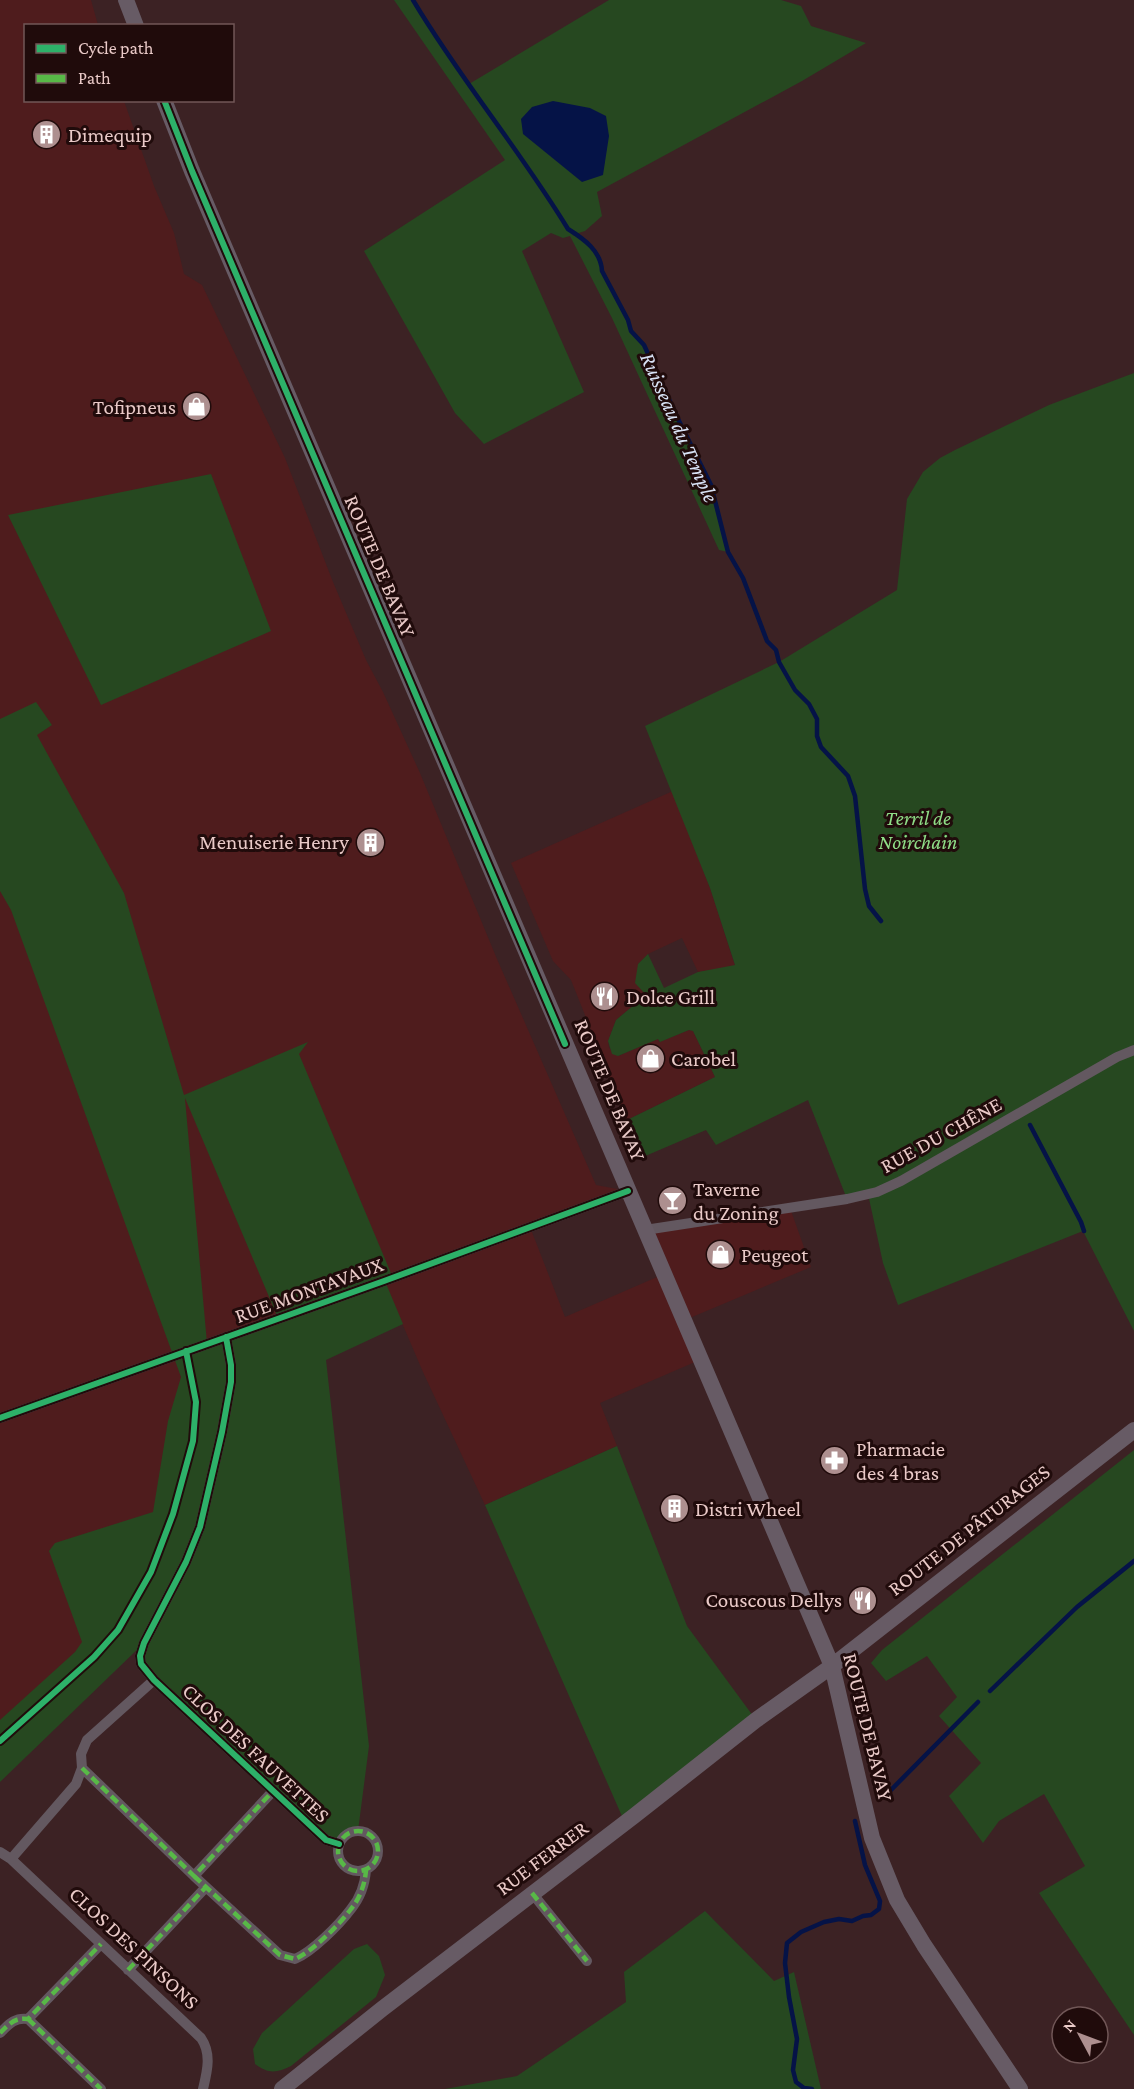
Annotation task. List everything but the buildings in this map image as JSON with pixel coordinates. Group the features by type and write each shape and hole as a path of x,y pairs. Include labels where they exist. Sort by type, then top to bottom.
{"main road":[{"path":"126,0 135,24"},
{"name":"ROUTE DE BAVAY","path":"165,102 196,182 832,1666 872,1838 893,1891 924,1945 1020,2089"},
{"name":"ROUTE DE PÂTURAGES","path":"832,1666 1134,1430"},
{"name":"RUE FERRER","path":"282,2089 756,1720 832,1666"}],"street":[{"name":"RUE DU CHÊNE","path":"645,1230 848,1199 877,1192 901,1181 1117,1057 1134,1050"},
{"name":"RUE MONTAVAUX","path":"0,1418 628,1191"},
{"name":"CLOS DES FAUVETTES","path":"226,1337 231,1365 231,1382 200,1527 170,1596 144,1643 140,1656 141,1664 154,1680 326,1840 339,1844"},
{"path":"11,1859 76,1784 82,1768 81,1754 87,1740 154,1680"},
{"path":"82,1768 280,1955 295,1959 306,1954 351,1909 362,1888 366,1870"},
{"path":"194,1876 273,1791"},
{"path":"354,1831 366,1832 377,1844 378,1857 366,1870 353,1871 342,1863 338,1851 339,1844 346,1835 354,1831"},
{"name":"CLOS DES PINSONS","path":"0,1852 11,1859 205,2043 208,2065 203,2089"},
{"path":"128,1970 206,1887"},
{"path":"532,1893 587,1961"},
{"path":"28,2019 101,1944"},
{"path":"0,2033 9,2023 19,2018 28,2019 101,2089"}],"shaded area":[{"path":"0,0 91,0 98,24 24,24 24,102 124,102 154,186 174,233 184,274 202,285 285,458 366,660 420,773 497,959 596,1185 628,1191 530,1227 565,1317 664,1274 645,1230 790,1208 811,1267 685,1320 702,1359 600,1403 617,1446 485,1505 423,1372 384,1281 207,1345 150,1632 0,1781"},
{"path":"553,101 590,108 606,116 609,136 603,175 582,182 523,134 521,119 532,107"},
{"path":"673,791 710,888 735,966 698,972 682,938 648,954 638,964 646,995 616,1020 608,1041 609,1048 618,1056 658,1039 659,1042 689,1030 693,1031 715,1077 627,1120 571,980 553,961 511,863"}],"green space":[{"path":"394,0 413,0 438,42 469,84 609,0 781,0 801,6 811,26 866,43 802,81 597,192 602,216 585,231 572,235 593,248 602,271 628,320 631,331 644,345 711,485 728,552 719,550 612,318 570,236 563,238 551,233 522,251 584,392 484,444 455,413 364,251 505,160"},
{"name":"Terril de Noirchain","path":"1134,373 1134,1331 1083,1231 898,1305 883,1263 868,1194 847,1199 808,1100 716,1145 706,1130 643,1157 627,1120 715,1077 693,1031 689,1030 660,1042 658,1039 618,1056 612,1054 608,1041 616,1020 646,995 635,983 638,964 648,954 664,988 698,972 735,965 710,888 645,726 779,662 897,590 907,499 923,472 940,458 1049,405"},
{"path":"211,474 271,631 101,705 8,515"},
{"path":"36,702 52,725 37,735 124,893 184,1095 308,1042 299,1054 393,1278 385,1281 403,1324 326,1360 369,1746 358,1831 349,1833 341,1840 326,1840 146,1671 143,1644 0,1782 0,1720 75,1652 82,1642 49,1551 55,1543 153,1512 168,1421 181,1377 11,910 0,891 0,719","holes":["185,1098 278,1318 207,1343"]},
{"path":"617,1446 687,1626 756,1720 625,1823 485,1505"},
{"path":"1134,1450 1134,2035 1039,1893 1085,1866 1044,1794 999,1821 983,1843 949,1796 981,1763 939,1716 957,1697 927,1656 886,1681 871,1663 882,1650"},
{"path":"705,1911 774,1981 794,1972 821,2089 445,2089 517,2076 626,2002 624,1972"},
{"path":"367,1944 379,1956 385,1975 376,1997 291,2066 273,2071 264,2070 255,2064 253,2049 262,2033 354,1949"}],"waterway":[{"name":"Ruisseau du Temple","path":"413,0 450,58 568,229 586,241 599,257 602,271 628,320 631,331 644,345 711,485 728,552 743,578 767,641 776,650 779,662 795,690 809,704 817,719 817,736 821,747 848,776 855,796 865,889 869,906 881,921"},
{"path":"1030,1125 1084,1231"},
{"name":"Ruisseau du Temple","path":"990,1691 1077,1607 1134,1561"},
{"name":"Ruisseau du Temple","path":"888,1793 978,1702"},
{"name":"Ruisseau du Temple","path":"812,2089 804,2088 796,2082 793,2070 797,2039 785,1963 787,1943 801,1932 824,1922 839,1919 852,1921 871,1915 879,1909 880,1901 865,1865 855,1821"}],"marked path":[{"path":"82,1768 194,1876 273,1791"},
{"path":"358,1831 366,1832 372,1837 377,1843 378,1851 377,1859 372,1865 366,1870 358,1871 350,1870 344,1865 339,1859 338,1851 339,1843 344,1837 350,1832 358,1831"},
{"path":"194,1876 280,1955 295,1959 340,1923 362,1891 366,1870"},
{"path":"128,1970 206,1887"},
{"path":"532,1893 587,1961"},
{"path":"0,2033 16,2020 28,2019 101,1944"},
{"path":"28,2019 101,2089"}],"cycle path":[{"path":"165,102 192,171 565,1044"},
{"path":"0,1418 628,1191"},
{"path":"226,1337 231,1365 231,1382 200,1527 186,1562 144,1643 140,1656 141,1664 154,1680 326,1840 339,1844"},
{"path":"0,1741 94,1657 118,1630 151,1572 173,1514 193,1441 196,1402 186,1351"}],"place":[{"name":"Dimequip","path":"47,135"},
{"name":"Tofipneus","path":"197,407"},
{"name":"Menuiserie Henry","path":"370,842"},
{"name":"Dolce Grill","path":"605,997"},
{"name":"Carobel","path":"650,1059"},
{"name":"Taverne du Zoning","path":"672,1201"},
{"name":"Peugeot","path":"720,1255"},
{"name":"Pharmacie des 4 bras","path":"835,1461"},
{"name":"Distri Wheel","path":"674,1509"},
{"name":"Couscous Dellys","path":"863,1600"}]}
